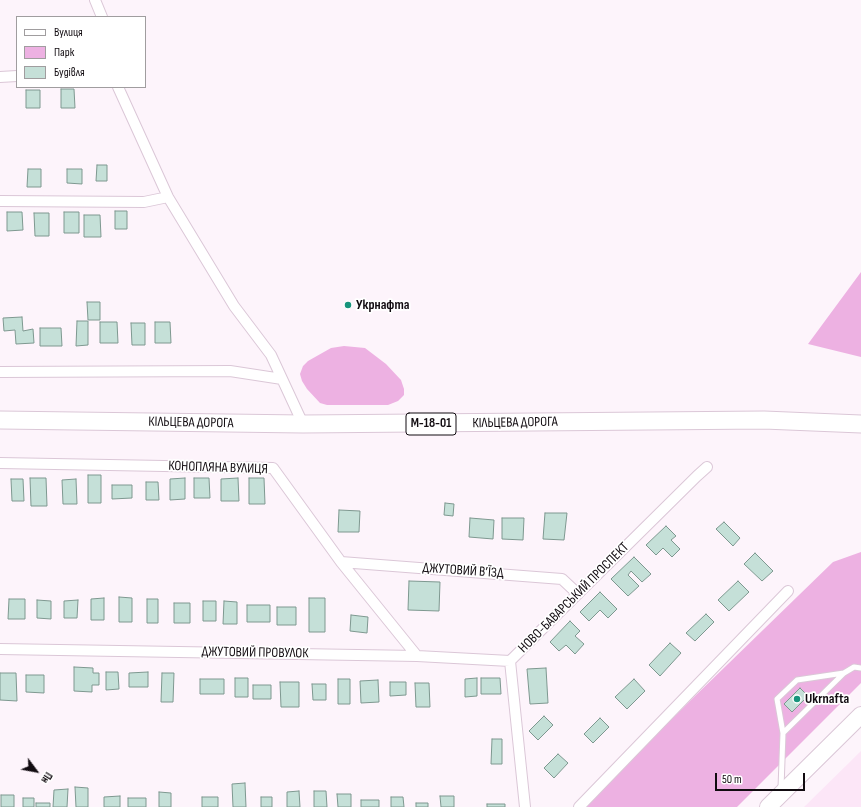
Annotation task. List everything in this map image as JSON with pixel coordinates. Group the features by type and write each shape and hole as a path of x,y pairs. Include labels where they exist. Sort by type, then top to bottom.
{"highway":[{"name":"КІЛЬЦЕВА ДОРОГА","path":"0,420 303,424 764,420 861,424"}],"main road":[{"path":"768,807 861,715"}],"street":[{"path":"95,0 102,16"},
{"path":"0,77 16,76"},
{"path":"118,88 168,197 234,306 271,355 303,424"},
{"path":"0,201 144,202 168,197"},
{"path":"0,372 230,371 282,379"},
{"name":"КОНОПЛЯНА ВУЛИЦЯ","path":"0,463 273,468 341,562 417,656"},
{"name":"НОВО-БАВАРСЬКИЙ ПРОСПЕКТ","path":"525,807 510,661 707,467"},
{"name":"ДЖУТОВИЙ В’ЇЗД","path":"341,562 562,579 578,594"},
{"path":"579,807 788,591"},
{"name":"ДЖУТОВИЙ ПРОВУЛОК","path":"0,649 417,656 510,661"}],"lane":[{"path":"783,733 844,673 854,667 861,668"},
{"path":"782,794 783,733 777,699 797,680 844,673"}],"shaded area":[{"path":"861,751 861,807 804,807"}],"green space":[{"path":"861,272 861,357 808,344"},
{"path":"344,346 365,348 386,364 401,380 404,395 398,401 388,405 327,405 320,403 302,381 300,374 303,366 308,361 331,348"},
{"path":"861,552 861,683 737,807 583,807 833,562"}],"building":[{"path":"61,89 74,89 75,108 61,108"},
{"path":"26,90 40,90 40,108 26,108"},
{"path":"97,165 107,165 107,181 96,181"},
{"path":"28,169 41,169 41,187 27,187"},
{"path":"67,169 82,169 82,184 67,183"},
{"path":"115,211 127,211 127,229 115,229"},
{"path":"7,212 22,212 23,230 7,231"},
{"path":"64,212 79,212 79,233 64,233"},
{"path":"34,213 49,213 49,236 35,236"},
{"path":"84,215 100,215 101,237 84,237"},
{"path":"87,302 100,302 100,320 88,320"},
{"path":"22,317 23,331 33,329 34,343 16,344 15,330 4,331 3,318"},
{"path":"77,321 88,321 88,345 76,346"},
{"path":"100,322 117,322 118,343 100,343"},
{"path":"155,322 170,322 171,343 155,343"},
{"path":"131,323 145,323 145,345 132,345"},
{"path":"40,328 61,328 62,346 40,346"},
{"path":"88,475 101,475 101,503 88,503"},
{"path":"30,478 46,478 47,506 31,506"},
{"path":"185,478 185,499 170,500 170,479"},
{"path":"194,478 209,478 210,498 194,498"},
{"path":"238,478 239,501 221,501 221,479"},
{"path":"249,478 264,478 265,504 249,504"},
{"path":"11,479 23,479 24,501 12,501"},
{"path":"76,479 77,504 63,504 62,480"},
{"path":"146,482 158,482 159,500 146,500"},
{"path":"112,485 132,485 132,498 112,499"},
{"path":"445,503 454,504 453,516 444,515"},
{"path":"339,510 360,511 359,532 338,532"},
{"path":"545,513 567,513 564,540 543,539"},
{"path":"470,518 494,520 493,539 469,537"},
{"path":"502,518 524,518 523,540 502,539"},
{"path":"724,522 740,538 733,546 716,529"},
{"path":"666,526 676,536 671,540 680,549 672,557 663,548 656,555 646,545"},
{"path":"755,553 773,571 762,581 744,564"},
{"path":"634,557 651,574 642,582 631,571 628,575 639,586 628,596 611,579"},
{"path":"409,581 440,582 439,611 408,610"},
{"path":"738,581 749,592 729,611 718,600"},
{"path":"600,592 617,609 608,618 600,610 589,621 580,612"},
{"path":"119,597 132,598 132,622 119,622"},
{"path":"104,598 104,620 91,620 91,599"},
{"path":"309,598 325,598 325,632 309,632"},
{"path":"9,599 25,599 25,619 8,619"},
{"path":"147,599 158,599 158,623 147,623"},
{"path":"37,600 51,601 51,619 37,618"},
{"path":"78,600 77,618 64,618 64,601"},
{"path":"203,601 216,601 216,621 203,621"},
{"path":"224,601 237,602 237,624 223,624"},
{"path":"174,603 190,603 190,623 174,623"},
{"path":"247,605 270,605 270,622 247,622"},
{"path":"277,607 296,607 296,625 277,625"},
{"path":"706,614 714,622 695,641 686,633"},
{"path":"351,615 368,617 367,633 350,631"},
{"path":"570,621 580,631 575,636 584,644 575,654 566,645 559,651 550,642"},
{"path":"670,643 681,653 660,676 649,665"},
{"path":"74,667 93,668 93,673 99,673 99,685 92,685 92,692 74,691"},
{"path":"546,668 548,703 530,704 527,669"},
{"path":"106,672 118,672 119,689 106,690"},
{"path":"148,672 148,687 129,687 129,673"},
{"path":"0,673 16,673 17,701 0,700"},
{"path":"162,673 174,673 173,702 161,702"},
{"path":"26,675 44,675 44,693 26,692"},
{"path":"235,678 248,678 248,697 235,697"},
{"path":"477,678 477,696 465,697 465,679"},
{"path":"481,678 500,678 501,694 481,694"},
{"path":"200,679 224,679 224,694 200,694"},
{"path":"338,679 350,679 350,704 338,704"},
{"path":"634,679 645,691 627,709 615,697"},
{"path":"378,680 379,702 361,703 360,681"},
{"path":"280,682 299,682 299,707 281,707"},
{"path":"390,682 406,682 406,695 390,696"},
{"path":"415,683 429,683 430,707 416,707"},
{"path":"312,684 326,684 326,700 313,700"},
{"path":"253,685 271,685 271,699 253,699"},
{"path":"800,688 808,696 792,712 784,704"},
{"path":"544,716 553,725 538,740 529,731"},
{"path":"600,718 609,727 593,743 584,734"},
{"path":"492,739 502,739 502,764 491,764"},
{"path":"558,754 568,763 554,778 544,768"},
{"path":"245,783 246,807 233,807 232,784"},
{"path":"75,787 88,788 88,807 76,807"},
{"path":"68,789 67,807 53,807 54,790"},
{"path":"299,791 300,807 287,807 287,792"},
{"path":"314,791 326,791 327,807 314,807"},
{"path":"159,792 171,793 171,807 159,807"},
{"path":"337,794 351,794 351,807 338,807"},
{"path":"1,795 14,795 14,807 1,807"},
{"path":"120,796 120,807 104,807 104,797"},
{"path":"440,796 454,796 454,807 441,807"},
{"path":"202,797 218,797 218,807 202,807"},
{"path":"261,797 272,797 272,807 261,807"},
{"path":"391,797 403,797 404,807 391,807"},
{"path":"23,798 34,798 34,807 23,807"},
{"path":"128,798 146,798 146,807 128,807"},
{"path":"361,800 379,800 379,807 361,807"},
{"path":"36,803 50,803 50,807 36,807"},
{"path":"416,803 428,803 428,807 416,807"},
{"path":"487,804 505,804 505,807 487,807"}],"place":[{"name":"Укрнафта","path":"348,305"},
{"name":"Ukrnafta","path":"797,699"}]}
